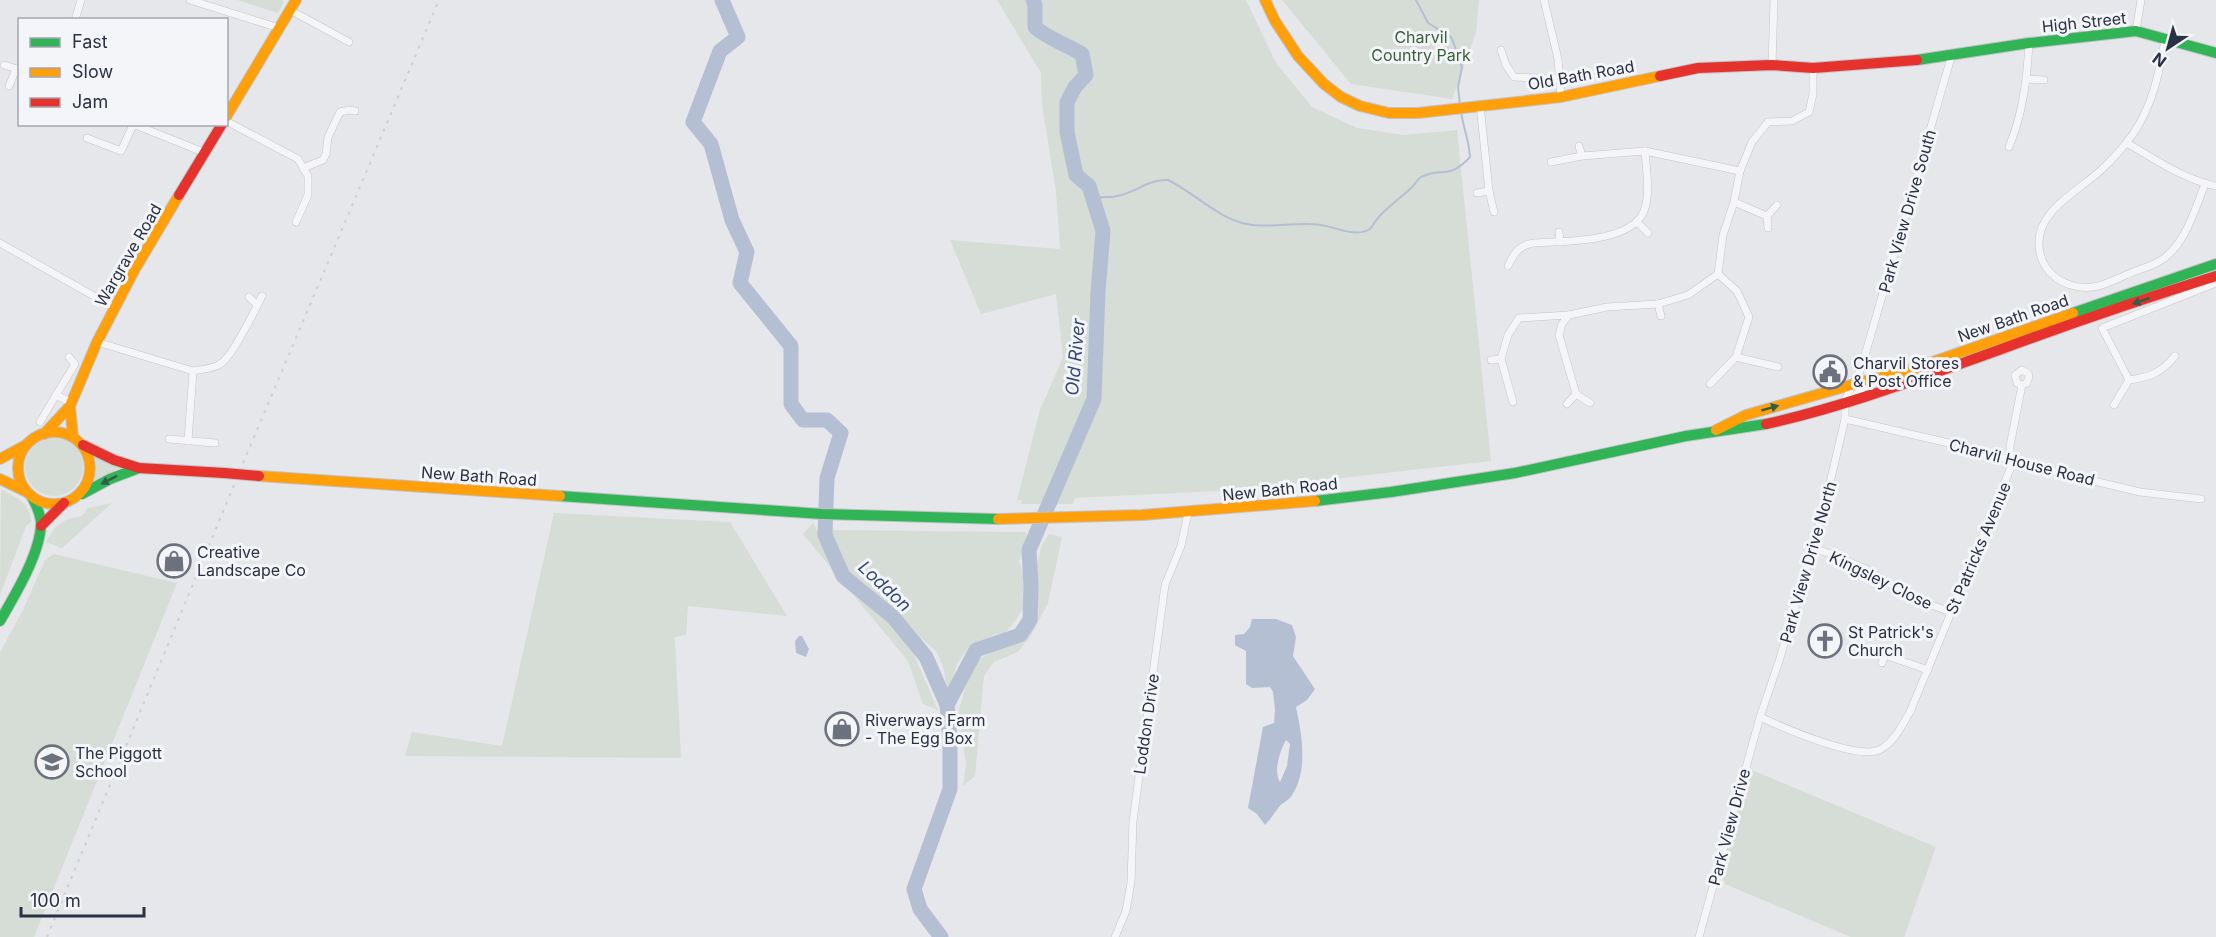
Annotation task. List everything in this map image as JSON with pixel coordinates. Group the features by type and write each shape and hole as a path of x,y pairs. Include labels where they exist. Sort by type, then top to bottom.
{"main road":[{"name":"Old Bath Road","path":"1265,0 1275,21 1298,56 1323,84 1341,97 1360,106 1389,113 1418,113 1561,97 1698,68 1772,65 1813,68 1908,61 1952,54"},
{"path":"228,116 293,5"},
{"name":"High Street","path":"1952,54 2136,31 2216,52"},
{"name":"Wargrave Road","path":"44,434 71,405 97,342 115,308 221,126"},
{"name":"New Bath Road","path":"1716,430 1746,415 1872,379 1890,376 2216,264"},
{"name":"New Bath Road","path":"77,440 114,460 139,468 817,515 1013,519 1188,513 1299,503 1440,485 1597,457 1716,430 1743,429 1846,404 2216,276"},
{"name":"Wargrave Road","path":"71,405 77,440"},
{"path":"0,459 44,434 61,433 77,440 87,453 91,468 88,483 79,495 64,503 41,526"},
{"path":"0,621 13,599 36,545 41,526 39,510 20,480 18,467 20,457 27,445"},
{"name":"New Bath Road","path":"79,495 110,479 139,468"},
{"path":"0,479 49,504 64,503"}],"street":[{"path":"76,18 81,0"},
{"path":"190,0 279,28"},
{"path":"1545,0 1558,59 1561,97"},
{"path":"1772,65 1774,0"},
{"path":"2136,31 2141,0"},
{"path":"293,5 349,42"},
{"path":"2165,40 2157,82 2150,103 2127,143 2100,171 2054,209 2042,225 2038,244 2042,264 2056,279 2068,284 2093,287 2161,261 2186,234 2205,184"},
{"path":"2009,147 2015,132 2027,79 2029,43"},
{"path":"1501,50 1506,65 1514,77 1560,80"},
{"name":"Park View Drive South","path":"1846,404 1845,400 1851,386 1861,369 1952,54"},
{"path":"4,65 18,69 9,86"},
{"path":"1513,402 1500,359 1508,335 1519,318 1569,315 1607,308 1658,304 1688,295 1718,274 1724,235 1740,171 1752,142 1768,122 1792,121 1809,112 1813,94 1813,68"},
{"path":"2027,79 2044,80"},
{"path":"1475,106 1494,212"},
{"path":"303,168 323,160 328,137 340,112 356,111"},
{"path":"228,120 298,159 308,176 308,195 296,222"},
{"path":"87,138 121,151 133,126"},
{"path":"136,126 204,152"},
{"path":"2015,132 2023,135"},
{"path":"2127,143 2205,184 2216,186"},
{"path":"1579,146 1582,156"},
{"path":"1551,162 1582,156 1645,151 1740,171"},
{"path":"1508,266 1515,252 1528,244 1596,238 1622,231 1637,222 1644,211 1648,194 1645,151"},
{"path":"1477,194 1489,190"},
{"path":"1734,202 1767,216"},
{"path":"1768,228 1767,216 1778,205"},
{"path":"1637,222 1648,233"},
{"path":"1559,232 1560,242"},
{"path":"0,243 115,308"},
{"path":"1710,384 1736,357 1749,317 1737,291 1718,274"},
{"path":"2129,380 2102,328 2216,283"},
{"path":"97,342 193,371 222,364 262,296"},
{"path":"249,297 257,305"},
{"path":"1658,304 1661,316"},
{"path":"1569,315 1562,324 1559,335 1576,394 1590,404"},
{"path":"2129,380 2149,377 2162,369 2175,356"},
{"path":"40,422 75,364 69,357"},
{"path":"1736,357 1778,368"},
{"path":"1491,360 1500,359"},
{"path":"1861,369 1872,379"},
{"path":"188,441 193,371"},
{"path":"1846,404 1863,388 1890,376"},
{"path":"2114,405 2129,380"},
{"name":"St Patricks Avenue","path":"1760,717 1804,737 1864,751 1879,750 1894,738 1910,712 2011,467 2010,446 2022,385"},
{"path":"1568,404 1576,394"},
{"path":"56,395 71,405"},
{"name":"Park View Drive North","path":"1760,717 1780,658 1827,497 1845,419 1846,404"},
{"name":"Charvil House Road","path":"1845,419 1966,447 2140,492 2201,500"},
{"path":"169,439 215,443"},
{"name":"Loddon Drive","path":"1115,937 1126,911 1131,882 1133,821 1165,585 1181,546 1188,513"},
{"name":"Kingsley Close","path":"1812,549 1828,553 1866,569 1914,599 1951,612"},
{"path":"1882,663 1886,651 1928,670"},
{"name":"Park View Drive","path":"1699,937 1760,717"}],"green space":[{"path":"237,0 281,0 284,2 278,13"},
{"path":"997,0 1246,0 1276,63 1312,107 1357,128 1404,135 1457,130 1491,461 1237,490 1075,498 1073,504 1021,504 1022,500 1017,500 1040,410 1063,357 1056,294 981,314 950,240 1060,249 1056,191 1042,105 1041,73"},
{"name":"Charvil Country Park","path":"1282,0 1479,0 1476,32 1452,99 1351,84"},
{"path":"48,438 60,438 75,446 83,461 83,473 75,488 60,496 48,496 33,488 25,473 25,461 33,446"},
{"path":"96,456 119,468 96,483 95,482"},
{"path":"1,489 25,505 31,522 26,526 0,595"},
{"path":"112,503 62,548 46,542 53,530 64,521 82,516 88,508"},
{"path":"554,513 730,522 787,616 688,606 686,635 675,637 681,758 405,756 412,732 502,746"},
{"path":"813,523 844,582 885,614 912,650 938,710 923,704 908,661 803,534"},
{"path":"832,530 1026,532 1026,541 1019,562 1024,573 1027,592 1023,608 1005,633 993,635 968,648 957,664 950,687 947,688 943,666 936,651 846,575 829,534"},
{"path":"1049,534 1062,537 1048,603 1030,637 1018,652 994,662 984,676 975,776 963,786 966,764 958,714 969,673 979,659 1021,636 1033,621 1037,607 1037,566 1041,547"},
{"name":"The Piggott School","path":"54,554 177,583 34,937 0,937 0,652 23,610 45,560"},
{"path":"1747,768 1936,847 1904,937 1851,937 1725,884 1720,870"}],"water":[{"path":"1252,619 1276,619 1292,625 1296,637 1293,656 1315,689 1307,700 1296,707 1302,766 1296,788 1290,798 1280,806 1265,825 1257,814 1248,808 1263,727 1274,723 1275,710 1273,692 1270,687 1252,688 1246,684 1246,651 1235,645 1235,635 1244,634 1250,627","holes":["1286,740 1290,744 1287,766 1280,782 1277,772 1280,755"]},
{"path":"802,636 809,649 806,657 796,653 795,641"}],"waterway":[{"name":"Loddon","path":"722,0 738,37 720,51 693,122 711,144 732,220 747,252 740,283 791,346 791,404 803,420 827,420 841,433 827,478 825,535 843,576 893,617 926,657 947,705 950,789 914,889 920,909 941,937"},
{"name":"Old River","path":"947,705 976,650 1020,635 1030,620 1029,550 1094,399 1103,231 1089,186 1076,175 1067,132 1067,102 1075,87 1086,75 1082,54 1035,27 1033,0"},
{"path":"1416,0 1428,23 1451,37 1454,44 1462,67 1458,87 1460,105"},
{"path":"1093,199 1114,197 1154,182 1168,180 1216,211 1247,224 1265,226 1312,224 1352,232 1364,231 1370,229 1377,219 1421,177 1451,171 1470,157 1461,111"}],"railway":[{"path":"47,937 246,456 439,0"}],"traffic: fast":[{"path":"1917,60 2029,43 2136,31 2216,53"},
{"path":"2073,313 2216,264"},
{"path":"1315,501 1515,473 1686,436 1766,424"},
{"path":"82,494 110,479 139,468"},
{"path":"560,496 822,514 998,519"},
{"path":"0,621 26,574 40,536 40,517 32,497"}],"traffic: slow":[{"path":"228,114 296,0"},
{"path":"1265,0 1275,21 1298,56 1324,84 1341,97 1360,106 1389,113 1418,113 1561,97 1660,76"},
{"path":"44,434 70,406 97,342 135,269 179,195"},
{"path":"1716,430 1746,415 1901,373 2073,313"},
{"path":"70,406 73,437"},
{"path":"54,432 68,435 80,442 87,454 90,468 87,482 80,494 68,501 54,504 40,501 28,494 21,482 18,468 21,454 28,442 40,435 54,432"},
{"path":"0,459 26,445"},
{"path":"259,476 560,496"},
{"path":"0,479 27,492"},
{"path":"998,519 1142,515 1315,501"}],"traffic: jam":[{"path":"1660,76 1698,68 1772,65 1813,68 1917,60"},
{"path":"179,195 221,126"},
{"path":"1766,424 1882,391 2216,276"},
{"path":"83,445 114,460 139,468 224,473"},
{"path":"224,473 259,476"},
{"path":"41,526 64,503"}],"place":[{"name":"Charvil Stores & Post Office","path":"1830,372"},
{"name":"Creative Landscape Co","path":"174,561"},
{"name":"St Patrick's Church","path":"1825,641"},
{"name":"Riverways Farm - The Egg Box","path":"842,729"},
{"name":"The Piggott School","path":"52,762"}]}
